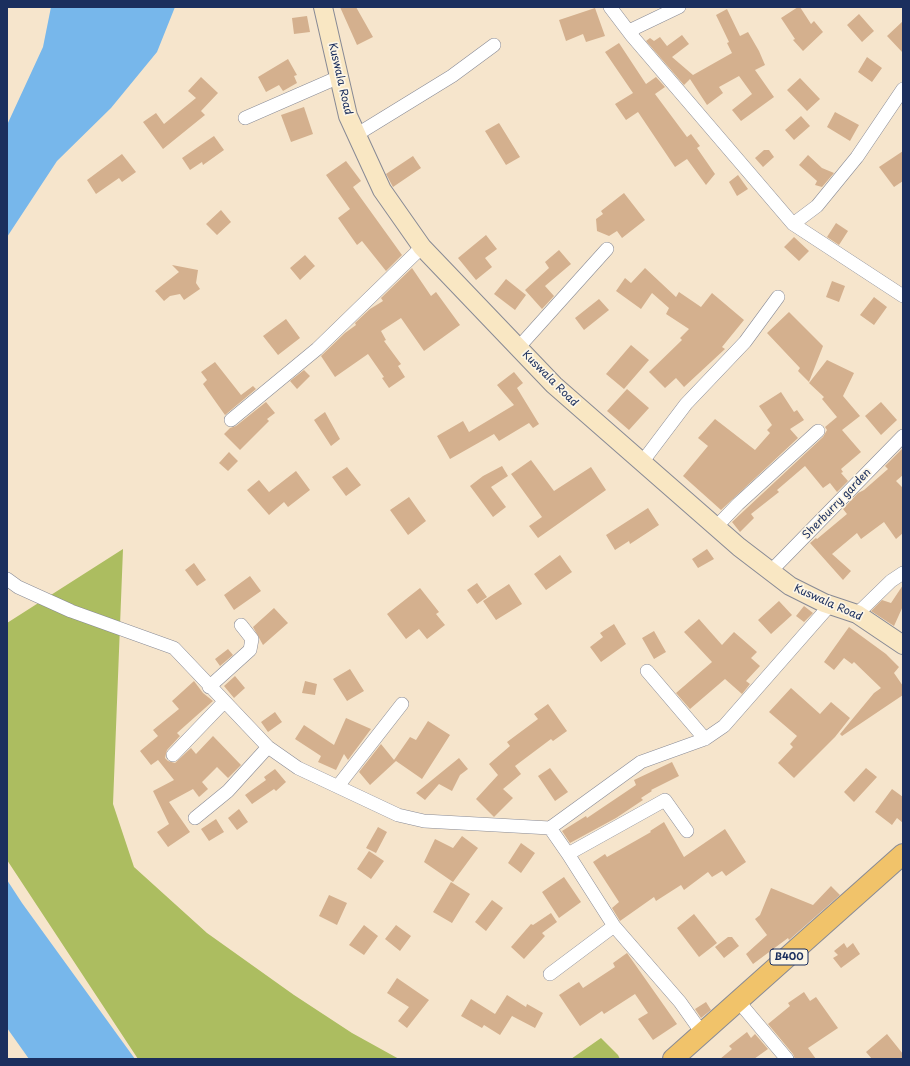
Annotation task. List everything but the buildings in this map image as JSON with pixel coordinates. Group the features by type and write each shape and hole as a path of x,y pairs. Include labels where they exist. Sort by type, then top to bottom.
{"main road":[{"name":"B400","path":"673,1059 739,1002 903,854"}],"street":[{"name":"Kuswala Road","path":"323,7 348,116 382,190 422,247 518,348 578,407 643,461 716,527 770,572 790,586 824,604 831,604 857,614 903,645"},
{"path":"610,7 632,36 793,224 903,296"},
{"path":"632,36 633,29 679,7"},
{"path":"356,135 452,76 494,45"},
{"path":"245,118 339,77"},
{"path":"793,224 817,206 857,157 903,89"},
{"path":"232,420 317,349 422,247"},
{"path":"518,348 607,249"},
{"path":"643,461 686,404 745,342 778,297"},
{"path":"716,527 738,504 818,431"},
{"name":"Sherburry garden","path":"770,572 903,436"},
{"path":"857,614 891,581 903,573"},
{"path":"7,579 18,587 71,611 174,648 209,687 268,747 298,768 398,815 424,821 550,828 640,762 705,739 724,726 831,604"},
{"path":"209,687 250,650 252,639 241,625"},
{"path":"647,671 705,739"},
{"path":"173,756 224,702"},
{"path":"338,786 402,704"},
{"path":"195,818 228,791 268,747"},
{"path":"568,854 665,800 687,831"},
{"path":"550,828 614,926 680,1002 702,1033"},
{"path":"550,974 614,926"},
{"path":"739,1002 787,1059"}],"green space":[{"path":"123,549 113,804 134,867 207,933 294,995 352,1033 399,1059 138,1059 7,860 7,623"},
{"path":"601,1038 618,1055 620,1059 571,1059"}],"water":[{"path":"51,7 175,7 157,52 111,108 57,161 7,237 7,125 43,47"},
{"path":"7,880 135,1059 29,1059 7,1028"}]}
